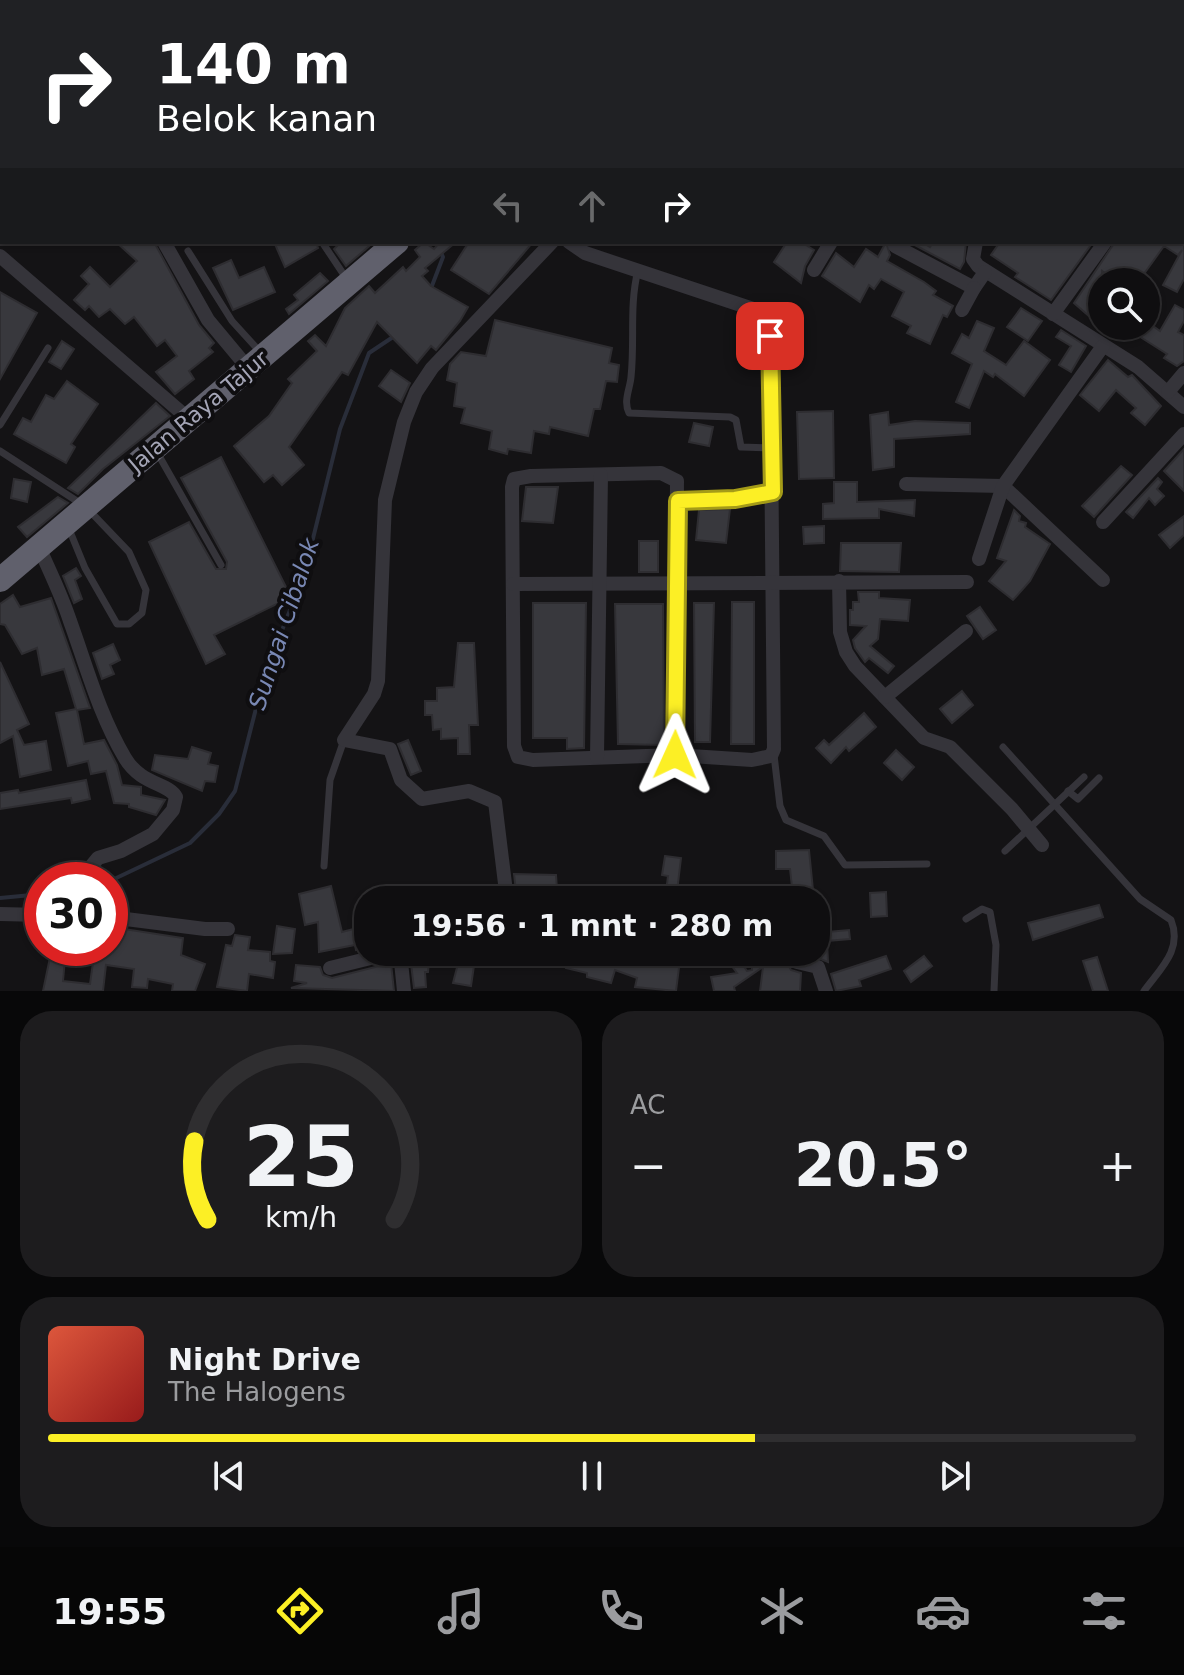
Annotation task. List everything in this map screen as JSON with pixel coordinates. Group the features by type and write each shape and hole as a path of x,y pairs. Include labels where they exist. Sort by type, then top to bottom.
{"highway":[{"name":"Jalan Raya Tajur","path":"0,580 395,244"}],"street":[{"path":"165,244 208,320 256,362"},
{"path":"505,886 495,802 469,791 422,799 401,780 390,749 344,740 371,700 378,681 387,488 398,441 416,392 444,354 550,244"},
{"path":"572,244 585,253 749,307 765,318 770,336 774,753 752,760 675,755 533,760 516,754 514,479 667,474 677,481 675,755"},
{"path":"814,270 830,244"},
{"path":"976,244 973,259 985,272 1138,367 1184,407"},
{"path":"1053,314 1104,244"},
{"path":"895,246 974,288"},
{"path":"0,256 190,420"},
{"path":"962,310 985,272"},
{"path":"979,559 1003,486 1103,346"},
{"path":"1168,392 1184,373"},
{"path":"1103,522 1184,434"},
{"path":"597,757 597,584 601,475"},
{"path":"906,484 1003,486 1103,580"},
{"path":"678,501 735,499 773,492"},
{"path":"39,547 66,607 97,704 117,743 140,777 168,788 176,797 173,810 153,834 95,862"},
{"path":"839,581 839,622 843,646 855,666 924,738 946,744 1042,845"},
{"path":"513,584 967,582"},
{"path":"885,697 966,631"},
{"path":"0,914 24,915"},
{"path":"128,919 228,929"},
{"path":"330,968 354,962"},
{"path":"400,966 404,991"},
{"path":"814,966 818,967 826,991"}],"lane":[{"path":"323,244 349,283"},
{"path":"188,251 256,362"},
{"path":"639,269 631,298 634,341 626,402 629,413 730,417 736,420 741,447 773,448"},
{"path":"0,425 48,348"},
{"path":"153,449 167,466 221,565"},
{"path":"0,451 86,507 129,552 146,590 142,613 129,624 117,624 85,568 66,523"},
{"path":"324,866 330,780 344,740"},
{"path":"1003,747 1140,899 1171,920 1174,944 1170,957 1144,991"},
{"path":"774,753 780,806 786,820 824,836 845,865 927,864"},
{"path":"1005,851 1084,777"},
{"path":"1068,791 1078,799 1099,778"},
{"path":"966,919 982,909 990,912 996,945 994,991"}],"building":[{"path":"118,244 155,244 199,325 214,343 209,348 213,352 189,371 194,379 175,394 156,372 177,356 165,340 157,346 134,317 125,324 110,309 99,317 89,306 85,310 74,300 89,284 81,276 90,267 110,287 137,261"},
{"path":"275,244 317,244 318,248 285,267"},
{"path":"339,244 372,244 346,266 334,249"},
{"path":"422,244 434,249 438,244 454,244 425,268 428,271 422,276 431,286 468,307 460,321 436,350 431,346 417,363 377,322 348,375 342,372 289,447 304,465 282,485 273,475 264,482 234,446 269,416 292,383 288,379 317,351 308,341 315,335 326,346 345,308 369,286 375,293 403,267 406,271 420,257 415,250"},
{"path":"468,244 531,244 489,294 451,270"},
{"path":"786,244 804,244 814,250 805,266 801,283 774,262"},
{"path":"887,244 890,255 887,261 924,282 936,291 933,295 953,306 947,317 943,315 930,344 907,333 911,326 892,316 904,292 881,279 874,289 869,285 860,302 822,276 836,253 854,267 866,249 878,257"},
{"path":"913,244 930,247 932,244 966,244 960,269"},
{"path":"999,244 1092,244 1051,300 1015,277 1018,273 991,255"},
{"path":"1114,244 1184,244 1184,279 1177,292 1163,285 1182,250 1178,255 1164,246 1148,268 1098,268"},
{"path":"231,260 239,278 264,267 275,292 233,310 213,268"},
{"path":"320,273 328,281 289,314 286,309 298,300 294,295"},
{"path":"1088,282 1088,315 1074,303"},
{"path":"0,292 37,313 0,379"},
{"path":"1175,305 1184,310 1184,321 1178,332 1184,335 1184,361 1177,366 1164,358 1167,354 1145,340 1160,340 1160,331"},
{"path":"1021,308 1042,321 1028,341 1007,327"},
{"path":"495,320 612,348 609,363 619,365 617,382 606,381 600,409 594,409 588,436 550,427 549,434 534,431 531,453 508,449 507,454 489,449 492,431 461,423 465,408 454,406 457,383 447,380 450,364 461,352 486,356"},
{"path":"977,321 994,328 984,351 1006,365 1024,341 1050,360 1024,396 995,374 993,377 984,371 969,408 956,402 972,364 952,353 962,334 969,338"},
{"path":"1061,330 1086,346 1071,372 1059,365 1071,346 1056,337"},
{"path":"62,341 74,349 61,369 49,362"},
{"path":"1108,360 1128,377 1132,375 1161,406 1145,425 1131,413 1136,408 1116,390 1099,411 1080,395"},
{"path":"391,370 410,383 401,402 379,386"},
{"path":"67,381 98,404 71,444 75,447 66,463 14,434 23,418 31,422 46,395 54,399"},
{"path":"156,403 170,416 103,469 78,494 68,488"},
{"path":"833,411 834,478 799,479 797,412"},
{"path":"888,412 889,425 915,421 970,423 970,434 894,439 894,467 873,470 870,415"},
{"path":"694,423 713,427 709,446 689,442"},
{"path":"1184,449 1184,491 1164,471"},
{"path":"221,457 291,597 214,635 225,654 206,664 149,542 189,522 216,569 226,569 227,562 181,478"},
{"path":"1121,466 1132,475 1094,517 1082,506"},
{"path":"1158,478 1162,482 1157,489 1164,496 1155,505 1149,498 1133,518 1126,512"},
{"path":"14,479 31,482 27,502 11,498"},
{"path":"834,482 857,482 857,502 915,500 914,516 879,509 879,518 823,519 823,504 834,503"},
{"path":"526,487 558,487 553,523 522,521"},
{"path":"58,497 68,503 27,537 18,527"},
{"path":"730,509 726,543 696,540 699,510"},
{"path":"1014,510 1020,516 1019,521 1026,523 1025,527 1050,544 1030,581 1013,600 989,581 1006,561 997,558"},
{"path":"1184,516 1184,535 1170,548 1159,535"},
{"path":"824,526 824,543 804,544 803,527"},
{"path":"639,541 658,541 658,572 639,572"},
{"path":"841,543 901,543 899,572 840,571"},
{"path":"76,568 81,576 75,580 82,599 74,603 63,576"},
{"path":"858,592 879,592 879,598 910,600 908,621 880,619 878,639 870,646 894,666 888,673 869,658 865,662 855,648 853,640 866,626 850,625 850,610 853,610 853,602 859,602"},
{"path":"13,595 20,607 51,598 90,708 77,710 84,744 104,740 117,765 122,785 141,787 141,795 165,800 156,815 129,807 129,804 114,803 106,771 91,774 88,761 68,766 56,713 76,709 64,669 42,675 37,648 22,654 5,625 0,624 0,604"},
{"path":"732,602 754,602 754,744 731,744"},
{"path":"533,603 586,603 584,748 567,749 567,738 533,738"},
{"path":"694,603 714,603 710,742 695,742"},
{"path":"615,604 663,604 664,745 618,744"},
{"path":"980,607 996,630 983,639 967,616"},
{"path":"458,643 474,643 478,725 469,725 470,754 458,754 458,738 441,739 441,729 433,730 432,715 425,715 425,701 437,701 437,688 454,687"},
{"path":"113,644 120,660 110,665 114,674 102,679 93,653"},
{"path":"0,662 29,724 17,730 24,745 46,741 51,770 20,777 13,736 0,743"},
{"path":"962,691 973,705 952,723 940,709"},
{"path":"864,713 876,727 849,751 846,747 831,763 816,748 824,740 829,745"},
{"path":"408,740 421,771 411,775 398,744"},
{"path":"192,747 211,753 208,764 218,766 215,782 205,781 202,791 152,770 155,755 188,759"},
{"path":"896,750 914,767 902,780 884,763"},
{"path":"86,780 90,799 72,803 71,798 0,809 0,793 18,790 19,793"},
{"path":"809,850 813,886 792,886 790,869 776,869 776,851"},
{"path":"665,856 681,858 678,886 667,886 668,876 662,875"},
{"path":"514,874 556,875 557,886 515,886"},
{"path":"331,886 342,932 354,929 354,945 319,952 318,922 305,925 299,894"},
{"path":"886,892 887,916 871,917 870,893"},
{"path":"1099,905 1103,917 1033,940 1028,923"},
{"path":"277,926 295,929 292,953 273,954"},
{"path":"128,930 183,938 181,955 205,964 195,991 172,991 173,984 148,979 147,988 132,987 134,969 113,966 128,966"},
{"path":"849,930 850,939 830,941 830,932"},
{"path":"235,935 250,937 248,950 270,952 270,961 275,962 273,978 249,974 247,991 217,987 226,945 232,946"},
{"path":"886,956 891,969 859,980 861,986 836,991 831,974"},
{"path":"924,956 932,966 911,982 904,971"},
{"path":"1097,957 1108,991 1093,991 1083,961"},
{"path":"296,965 320,967 323,975 332,978 379,966 391,966 394,991 291,988 307,983 294,981"},
{"path":"48,966 64,966 63,981 90,984 92,966 106,966 103,991 43,991"},
{"path":"411,966 429,966 428,972 425,972 426,987 414,988"},
{"path":"457,966 474,966 471,986 453,983"},
{"path":"679,966 676,991 635,987 637,978 615,970 611,983 566,968"},
{"path":"732,966 752,970 752,966 789,966 801,973 800,991 760,991 763,967 734,987 735,991 714,991 711,977 737,973"}],"waterway":[{"name":"Sungai Cibalok","path":"430,291 443,257 437,244"},
{"name":"Sungai Cibalok","path":"128,872 190,843 219,814 235,791 265,673 304,575 340,429 369,353 396,335"},
{"name":"Sungai Cibalok","path":"0,898 24,896"}],"route":[{"path":"675,755 678,501 735,499 773,492 770,336"}]}
